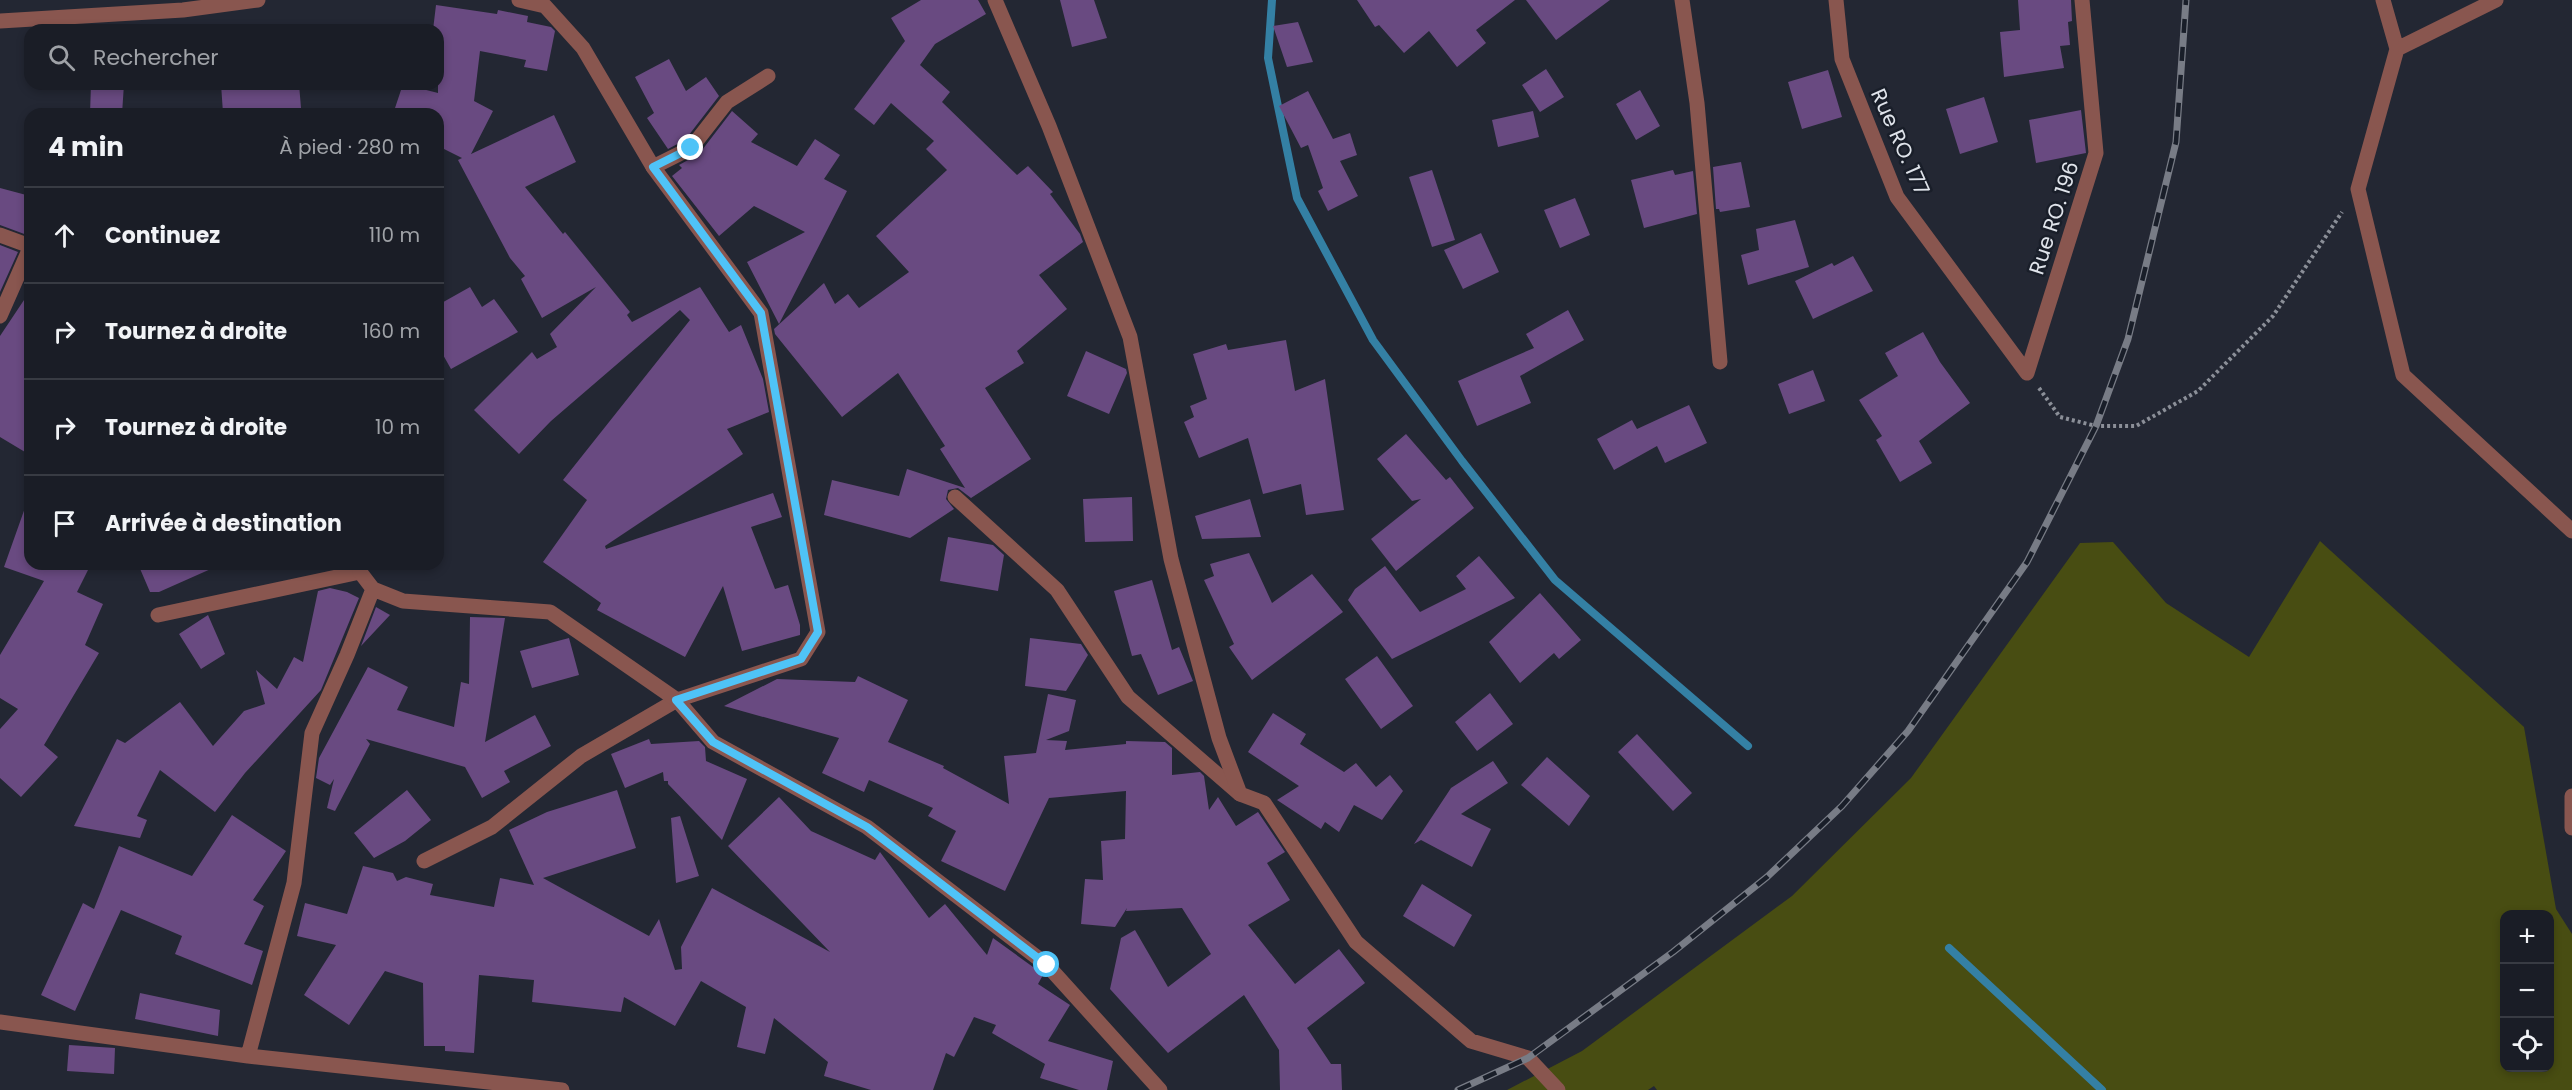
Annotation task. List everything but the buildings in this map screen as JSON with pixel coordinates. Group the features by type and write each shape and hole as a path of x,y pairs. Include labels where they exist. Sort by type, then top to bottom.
{"street":[{"path":"0,21 258,0"},
{"path":"424,861 492,827 581,756 676,700 801,659 818,632 761,313 653,167 584,48 545,6 519,0"},
{"path":"995,0 1048,126 1130,337 1171,559 1220,738 1240,794"},
{"path":"1682,0 1697,103 1720,362"},
{"name":"Rue RO. 177","path":"1836,0 1842,59 1897,197 2027,373"},
{"name":"Rue RO. 196","path":"2027,373 2096,153 2082,0"},
{"path":"2383,0 2397,49 2358,189 2403,375 2572,531"},
{"path":"2397,49 2496,0"},
{"path":"653,167 691,148 727,102 768,76"},
{"path":"0,235 24,245"},
{"path":"0,316 24,261"},
{"path":"955,497 1057,590 1128,697 1240,794 1264,803 1356,942 1472,1041 1528,1058 1558,1090"},
{"path":"158,615 351,570"},
{"path":"361,570 373,589 403,601 550,612 676,700 713,742 867,827 1047,965 1160,1090"},
{"path":"248,1056 294,884 312,733 347,655 373,589"},
{"path":"2572,796 2572,828"},
{"path":"0,1022 248,1056 562,1090"}],"path":[{"path":"2027,373 2060,417 2096,426 2136,426 2198,392 2273,316 2358,189"}],"green space":[{"path":"2320,541 2524,727 2556,909 2572,934 2572,1090 1657,1090 1654,1086 1648,1090 1507,1090 1582,1051 1792,896 1911,778 2080,543 2113,542 2166,603 2249,657"}],"waterway":[{"path":"1272,0 1268,58 1297,198 1373,340 1462,461 1555,580 1748,746"},
{"path":"1949,948 2102,1090"}],"railway":[{"path":"1458,1090 1528,1058 1673,952 1767,877 1842,806 1908,731 2027,562 2096,426 2128,339 2176,142 2186,0"}],"route":[{"path":"691,148 653,167 761,313 818,632 801,659 676,700 713,742 867,827 1047,965"}]}
